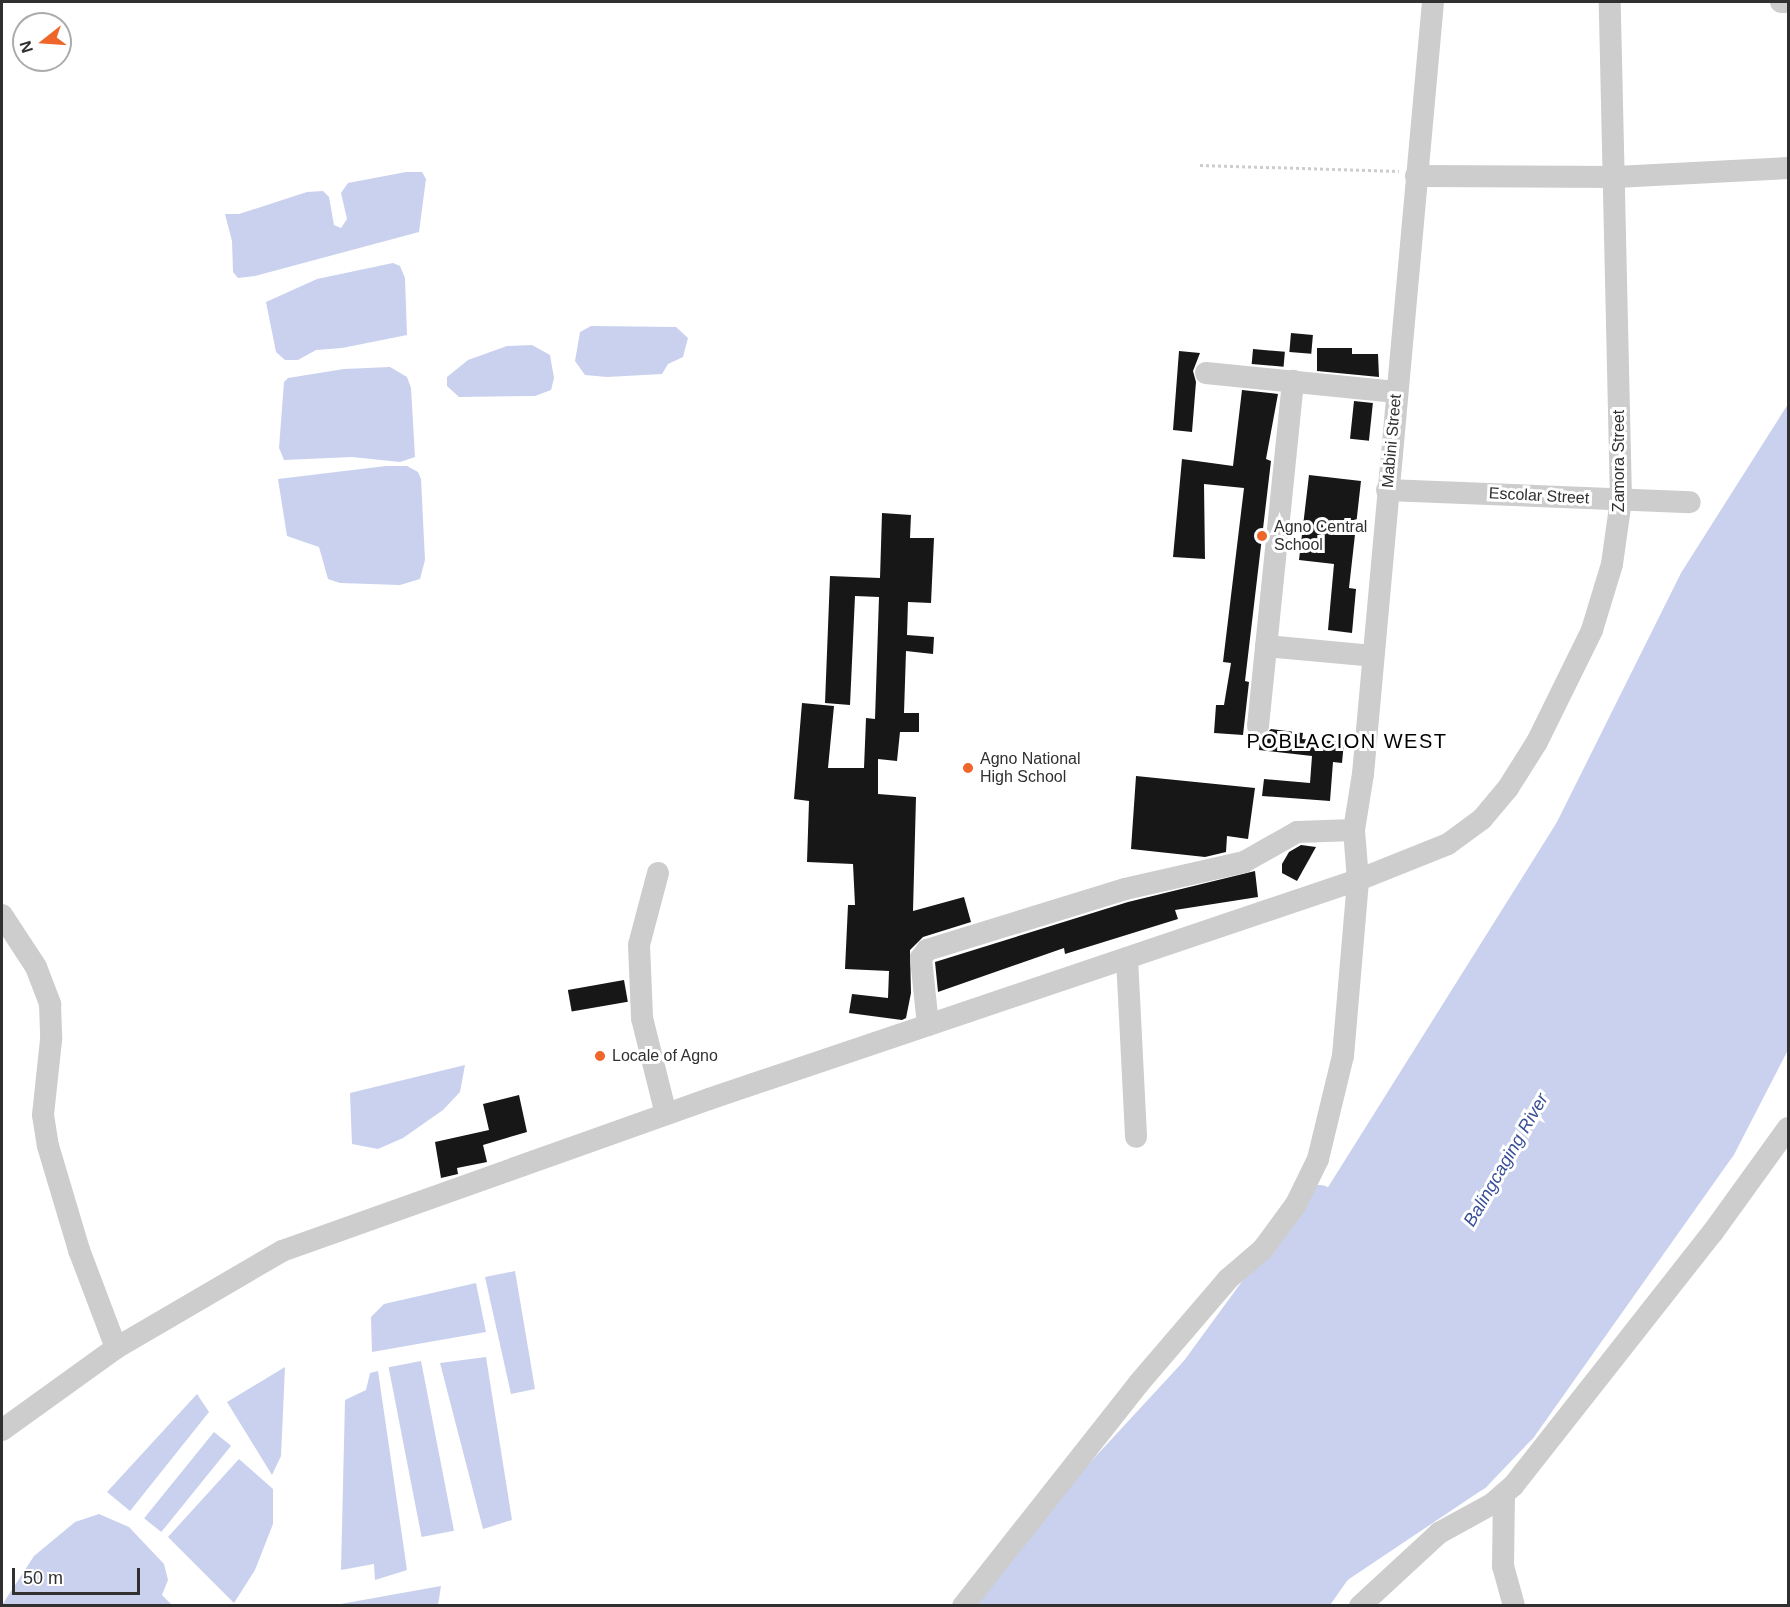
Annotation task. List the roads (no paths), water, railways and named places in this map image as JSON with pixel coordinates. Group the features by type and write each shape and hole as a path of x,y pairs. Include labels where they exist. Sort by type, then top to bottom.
{"street":[{"name":"Mabini Street","path":"963,1605 1139,1383 1228,1279 1263,1249 1296,1204 1318,1159 1343,1056 1358,880 1354,830 1363,774 1433,2"},
{"name":"Zamora Street","path":"2,1430 116,1348 282,1251 666,1114 1358,880 1448,844 1482,819 1508,788 1538,742 1592,630 1612,564 1621,500 1616,177 1610,2"},
{"path":"1781,2 1788,2"},
{"path":"1416,174 1616,177 1788,168"},
{"path":"1206,373 1396,392"},
{"path":"1258,726 1293,381"},
{"name":"Escolar Street","path":"1387,490 1690,502"},
{"path":"1266,646 1373,656"},
{"path":"928,1025 921,958 927,950 1125,889 1244,862 1297,832 1354,830"},
{"path":"658,873 639,945 642,1018 666,1114"},
{"path":"2,915 36,967 50,1004 51,1040 43,1115 48,1146 79,1250 116,1348"},
{"path":"1127,958 1136,1137"},
{"path":"1360,1605 1439,1533 1504,1494 1545,1449 1788,1128"},
{"path":"1504,1494 1503,1566 1514,1605"}],"water":[{"path":"406,172 422,172 426,179 419,232 255,276 238,278 233,272 232,241 225,214 239,214 307,192 323,191 329,197 334,225 341,228 347,219 341,193 348,183"},
{"path":"393,263 400,266 405,278 407,335 342,348 316,350 298,360 285,360 276,352 266,302 317,279"},
{"path":"591,326 676,327 688,338 683,357 668,364 662,374 607,377 585,375 575,361 580,332"},
{"path":"532,345 550,355 554,378 551,390 535,396 459,397 447,386 447,377 468,360 507,346"},
{"path":"390,367 407,377 411,388 415,457 400,462 352,457 284,460 279,448 284,382 288,378 344,369"},
{"name":"Balingcaging River","path":"1788,404 1788,1017 1721,1147 1522,1428 1476,1476 1337,1569 1311,1605 978,1605 1195,1371 1320,1200 1557,822 1681,573"},
{"path":"386,466 407,466 418,472 421,479 425,560 420,579 400,585 340,583 328,579 319,547 287,536 278,479"},
{"path":"465,1065 460,1092 443,1110 403,1138 378,1149 352,1144 350,1093"},
{"path":"515,1271 535,1389 511,1394 485,1277"},
{"path":"476,1283 486,1332 372,1352 371,1317 384,1304"},
{"path":"486,1357 512,1520 483,1529 440,1363"},
{"path":"421,1361 454,1531 422,1537 389,1367"},
{"path":"285,1367 281,1456 272,1475 227,1402"},
{"path":"378,1371 407,1570 375,1580 374,1564 341,1570 345,1400 366,1390 370,1373"},
{"path":"197,1394 209,1412 130,1511 107,1492"},
{"path":"214,1432 231,1446 161,1532 144,1518"},
{"path":"239,1459 273,1489 273,1524 255,1570 234,1603 168,1537"},
{"path":"99,1514 129,1527 164,1564 168,1580 162,1595 172,1605 2,1605 34,1556 75,1522"},
{"path":"441,1586 438,1605 335,1605"}],"waterway":[{"path":"1311,1606 1337,1569 1476,1476 1522,1428 1721,1147 1788,1017"},
{"path":"978,1606 1195,1371 1320,1200"}],"place":[{"name":"Agno Central School","path":"1262,536"},
{"name":"Agno National High School","path":"968,768"},
{"name":"Locale of Agno","path":"600,1056"}],"district":[{"name":"POBLACION WEST","path":"1347,741"}]}
